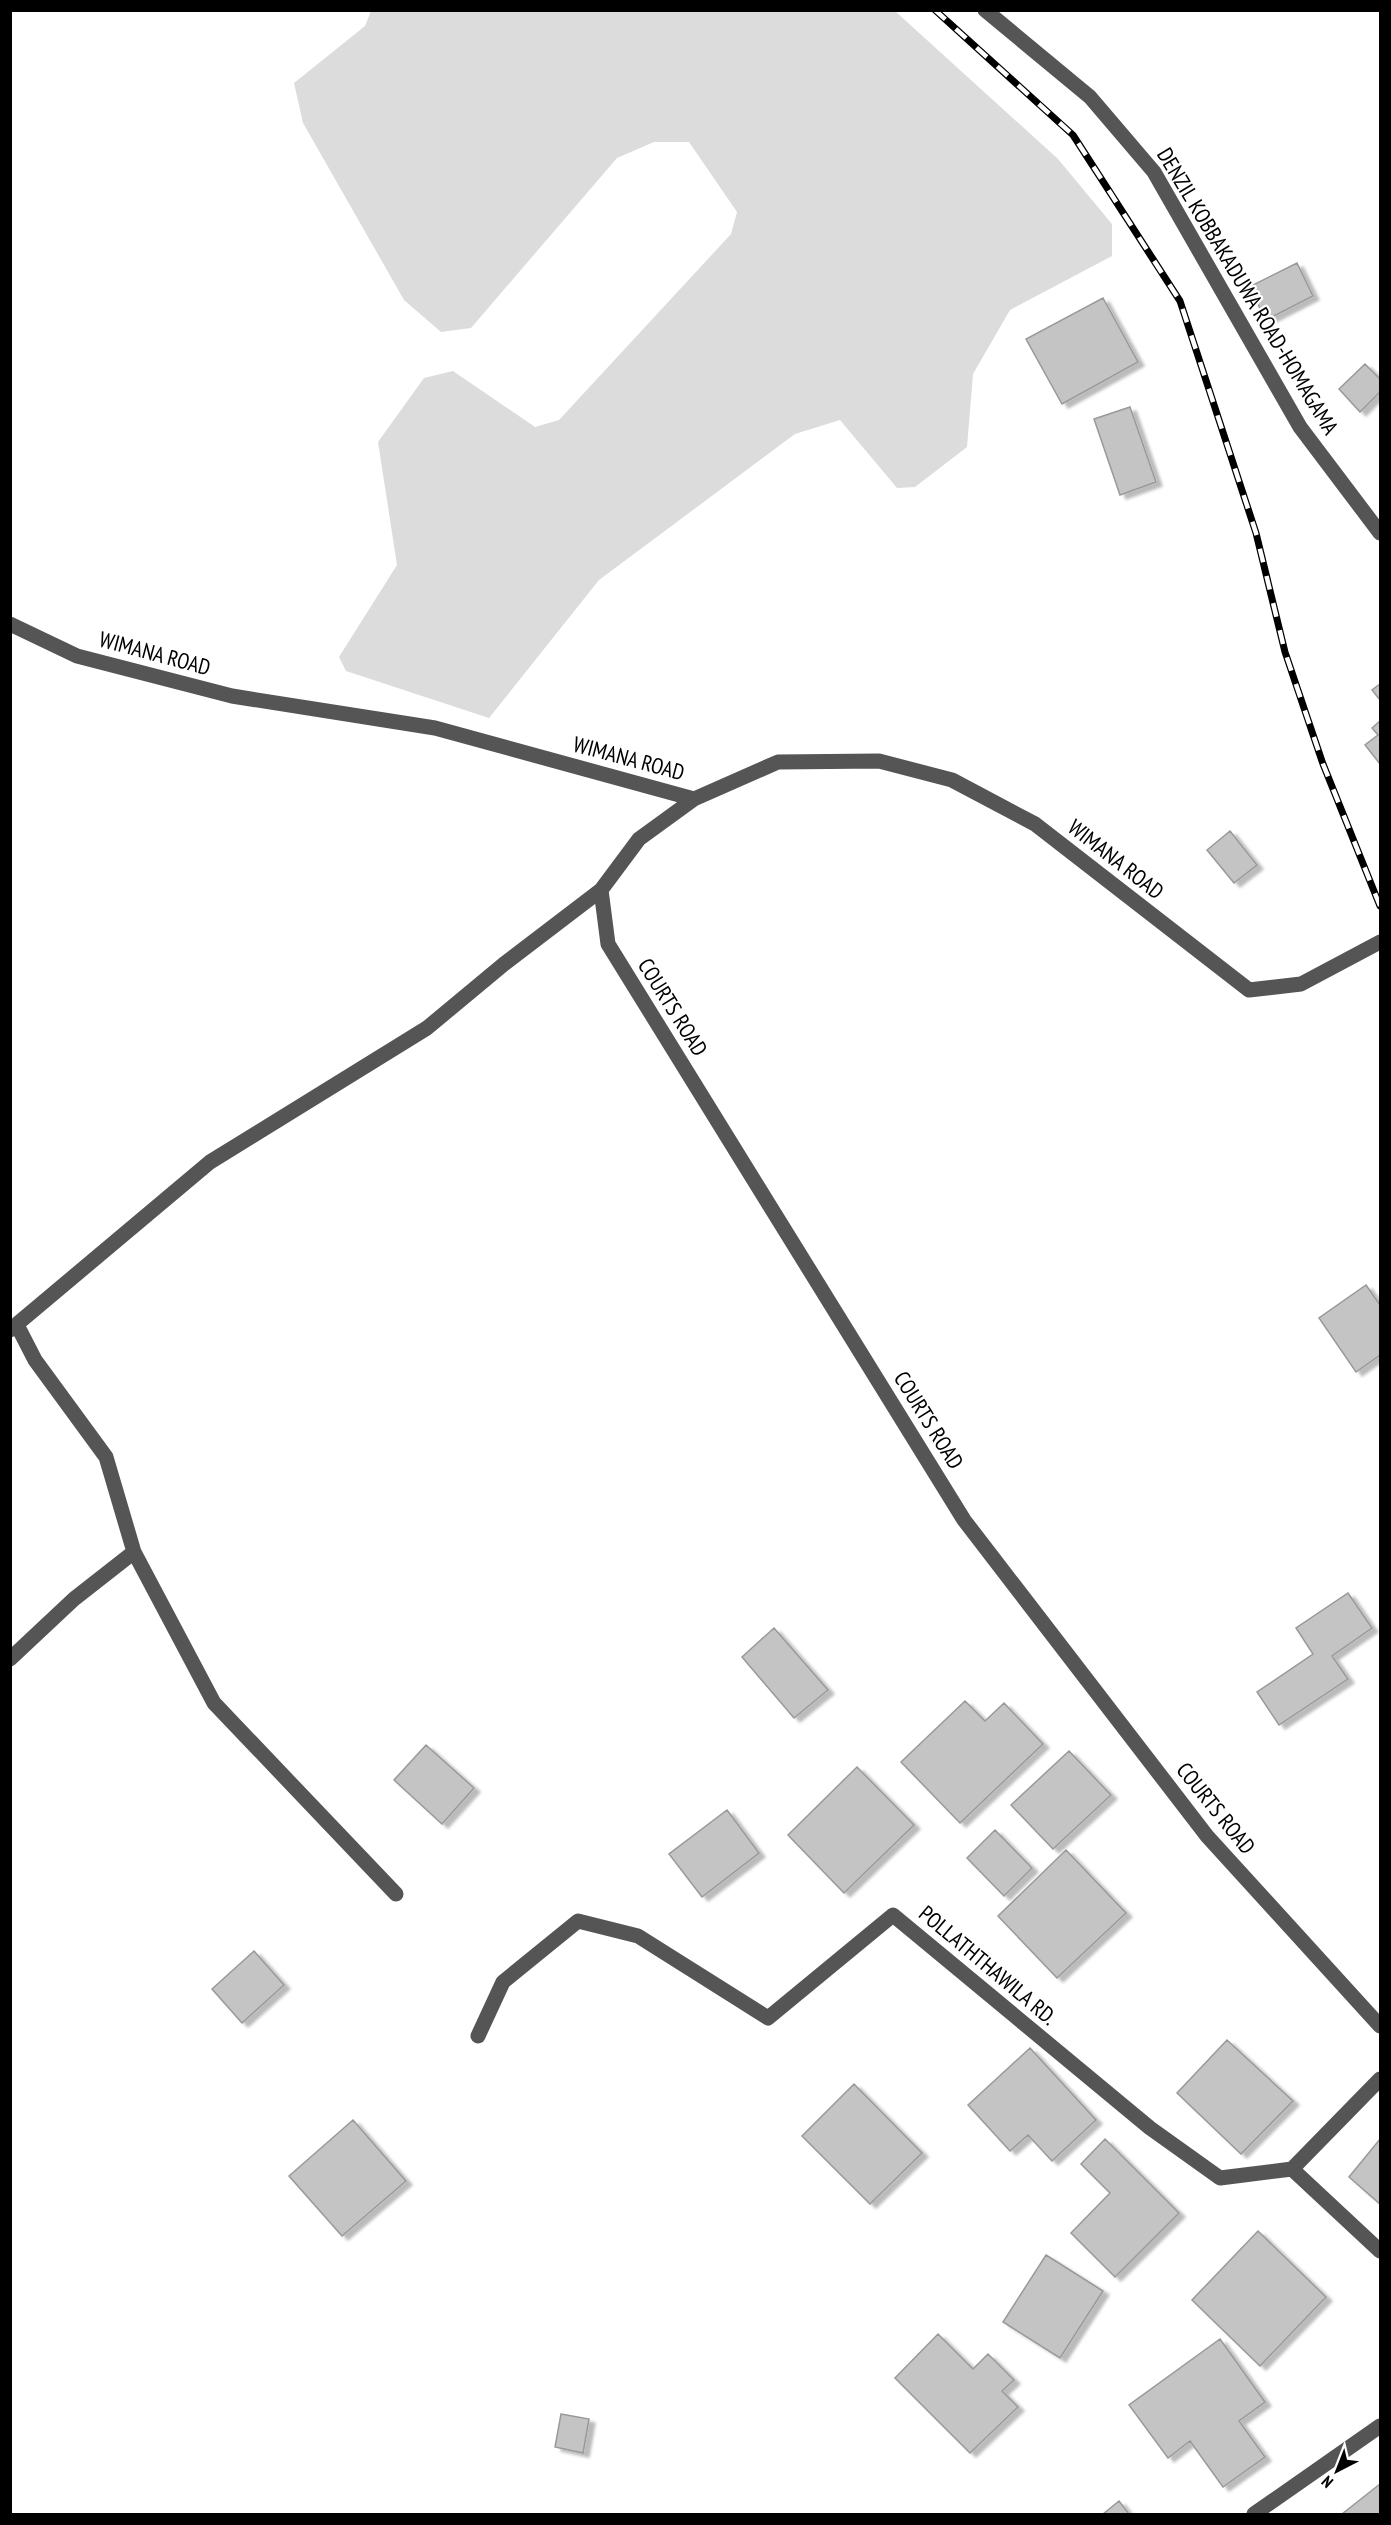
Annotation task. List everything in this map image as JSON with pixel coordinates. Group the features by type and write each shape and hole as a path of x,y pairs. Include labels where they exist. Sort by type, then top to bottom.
{"street":[{"name":"DENZIL KOBBAKADUWA ROAD-HOMAGAMA","path":"985,10 1090,97 1154,172 1300,427 1380,533"},
{"name":"WIMANA ROAD","path":"10,624 77,656 221,693 435,728 694,800 778,762 879,760 952,780 1035,824 1249,990 1301,984 1380,942"},
{"path":"396,1894 214,1703 134,1552 106,1457 14,1328 210,1162 427,1028 504,964 601,890 639,839 694,800"},
{"name":"COURTS ROAD","path":"601,890 608,944 964,1520 1207,1836 1380,2026"},
{"path":"10,1659 74,1599 134,1552"},
{"name":"POLLATHTHAWILA RD.","path":"478,2036 502,1982 578,1921 638,1936 768,2018 893,1915 1150,2128 1220,2178 1292,2169"},
{"path":"1380,2079 1292,2169 1380,2250"},
{"path":"1254,2514 1380,2426"}],"shaded area":[{"path":"371,11 895,11 1058,159 1112,224 1112,256 1010,310 973,374 967,447 915,487 897,488 840,420 795,434 599,580 489,718 346,671 339,657 397,565 378,442 424,378 453,371 535,427 559,420 731,234 737,212 689,142 654,142 617,158 471,328 441,332 404,300 303,123 294,83 365,26"}],"building":[{"path":"1297,263 1313,296 1266,320 1249,287"},
{"path":"1103,298 1138,362 1062,404 1026,339"},
{"path":"1365,364 1380,379 1380,392 1360,412 1339,389"},
{"path":"1130,407 1156,482 1120,495 1094,419"},
{"path":"1380,684 1380,700 1372,690"},
{"path":"1380,721 1380,764 1365,745 1378,735 1372,728"},
{"path":"1230,831 1257,865 1234,883 1207,850"},
{"path":"1366,1285 1380,1305 1380,1355 1356,1372 1319,1318"},
{"path":"1348,1593 1372,1628 1332,1656 1348,1679 1279,1725 1257,1692 1313,1654 1296,1628"},
{"path":"774,1628 828,1690 794,1718 742,1657"},
{"path":"965,1701 985,1721 1004,1703 1043,1744 960,1823 901,1762"},
{"path":"426,1745 474,1788 442,1824 394,1780"},
{"path":"1069,1751 1111,1795 1053,1849 1011,1805"},
{"path":"857,1767 914,1825 844,1893 788,1835"},
{"path":"727,1810 759,1853 702,1897 669,1854"},
{"path":"995,1830 1032,1868 1004,1896 967,1858"},
{"path":"1066,1850 1126,1913 1057,1978 998,1916"},
{"path":"254,1951 284,1985 242,2023 212,1989"},
{"path":"1227,2040 1293,2101 1241,2154 1177,2093"},
{"path":"1030,2048 1096,2120 1052,2161 1028,2135 1010,2151 968,2105"},
{"path":"854,2084 922,2153 870,2204 802,2136"},
{"path":"353,2120 406,2181 342,2236 289,2176"},
{"path":"1105,2139 1179,2213 1115,2277 1071,2233 1110,2193 1081,2164"},
{"path":"1380,2139 1380,2204 1349,2177"},
{"path":"1258,2231 1326,2297 1260,2366 1192,2300"},
{"path":"1046,2255 1103,2291 1060,2358 1003,2322"},
{"path":"938,2334 973,2369 988,2354 1014,2380 1002,2391 1018,2407 970,2453 895,2378"},
{"path":"1220,2339 1265,2402 1239,2421 1265,2457 1223,2487 1190,2441 1168,2458 1129,2405"},
{"path":"561,2414 589,2419 583,2453 555,2447"},
{"path":"1380,2484 1380,2514 1342,2514"},
{"path":"1119,2501 1129,2514 1103,2514"}],"railway":[{"path":"935,10 1073,135 1180,301 1256,533 1285,652 1323,764 1380,906"}]}
